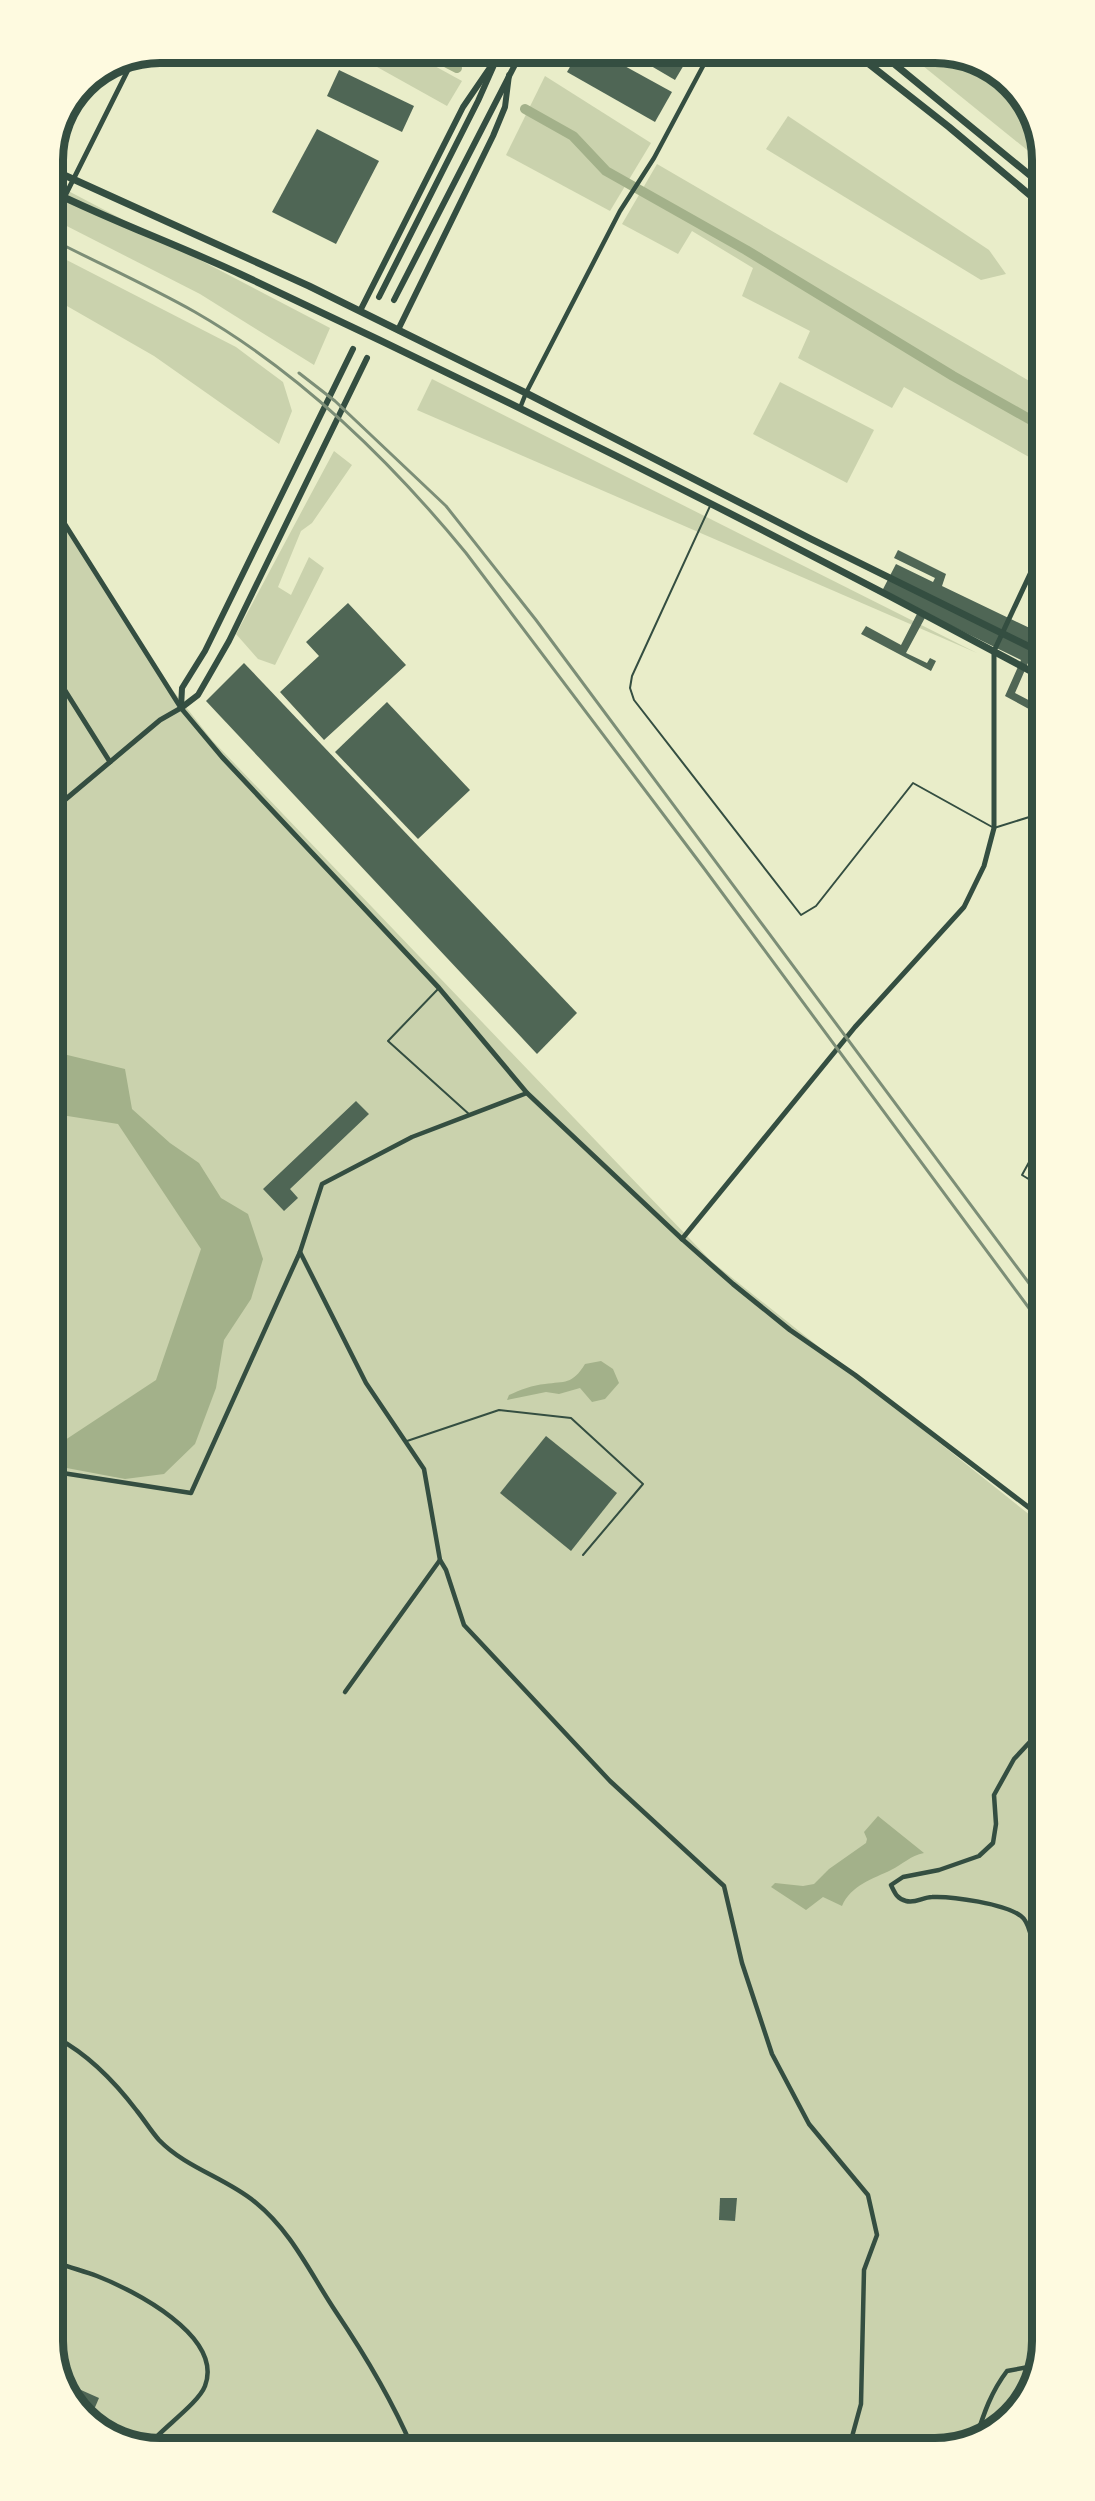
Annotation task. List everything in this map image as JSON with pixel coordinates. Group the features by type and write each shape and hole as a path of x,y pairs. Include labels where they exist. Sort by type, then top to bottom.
{"main road":[{"path":"360,311 463,107 493,63"},
{"path":"379,297 495,63"},
{"path":"394,300 516,63"},
{"path":"868,63 1032,197"},
{"path":"893,63 1032,177"},
{"path":"398,330 493,136 505,107 509,75"},
{"path":"63,174 158,216 360,311 1032,648"},
{"path":"64,198 239,274 520,408 711,504 1032,672"},
{"path":"181,708 182,688 205,651 353,349"},
{"path":"181,708 198,695 229,641 368,357"}],"street":[{"path":"520,408 620,212 654,158 705,63"},
{"path":"64,198 129,68"},
{"path":"63,521 181,708 222,757 439,987 527,1093 682,1239 790,1330 855,1375 1032,1510"},
{"path":"682,1239 855,1027 964,907 984,866 994,828 994,651 1032,570"},
{"path":"63,687 110,762"},
{"path":"63,801 160,720 181,708"},
{"path":"63,1473 191,1493 300,1252 322,1184 412,1137 527,1093"},
{"path":"300,1252 366,1383 424,1469 440,1560 446,1570 464,1625 610,1781 724,1886 742,1963 772,2054 809,2124 867,2195 876,2235 864,2270 861,2404 852,2438"},
{"path":"345,1692 440,1560"},
{"path":"1032,1740 1014,1759 994,1795 996,1824 993,1843 979,1856 939,1870 903,1877 891,1885 898,1898 907,1902 930,1897 981,1902 1017,1913 1025,1918 1032,1943"},
{"path":"63,2041 73,2046 105,2074 160,2141 177,2156 254,2201 282,2228 308,2264 359,2346 396,2410 408,2438"},
{"path":"63,2265 120,2286 157,2308 190,2333 202,2349 206,2368 205,2386 189,2406 154,2438"},
{"path":"979,2427 984,2410 1007,2371 1028,2367"}],"lane":[{"path":"711,504 632,676 630,688 634,700 801,915 816,906 913,783 994,828 1032,816"},
{"path":"439,987 388,1041 470,1115"},
{"path":"1032,1158 1022,1175 1032,1181"},
{"path":"404,1442 499,1410 571,1418 643,1484 583,1555"}],"shaded area":[{"path":"370,63 429,63 462,81 447,106"},
{"path":"919,63 941,63 966,68 994,83 1008,96 1022,117 1027,129 1031,153"},
{"path":"545,76 651,143 610,211 506,155"},
{"path":"788,116 989,250 1006,274 981,280 766,149"},
{"path":"657,164 1032,383 1032,459 904,387 892,408 798,358 810,331 742,296 753,268 692,231 678,254 622,224"},
{"path":"63,188 330,328 314,365 200,294 63,224"},
{"path":"63,258 236,347 283,382 292,411 279,444 154,356 63,304"},
{"path":"432,379 977,653 417,410"},
{"path":"780,382 874,430 847,483 753,434"},
{"path":"334,451 352,465 312,523 301,531 278,587 291,595 309,557 324,568 275,665 258,659 236,634"},
{"path":"63,520 167,683 212,740 711,1261 1032,1517 1032,2341 1027,2372 1019,2390 999,2414 989,2422 966,2433 935,2438 154,2438 117,2428 91,2410 73,2384 65,2360 63,2341"},
{"path":"63,1054 125,1069 132,1109 170,1143 199,1163 221,1198 248,1214 263,1259 251,1299 224,1340 216,1388 195,1444 164,1474 125,1479 63,1467 63,1441 156,1380 201,1249 118,1124 63,1115"},
{"path":"601,1361 613,1369 619,1383 605,1399 592,1402 580,1388 559,1394 546,1392 507,1400 509,1395 527,1388 568,1381 576,1376 585,1364"},
{"path":"878,1816 924,1853 863,1884 851,1893 842,1906 823,1897 806,1910 771,1887 775,1883 803,1886 814,1884 829,1869 866,1843 864,1832"}],"building":[{"path":"572,63 619,63 672,92 655,122 567,72"},
{"path":"646,63 685,63 675,80"},
{"path":"339,70 414,106 402,132 327,96"},
{"path":"317,129 379,161 336,244 272,212"},
{"path":"898,550 946,574 942,586 1032,629 1032,665 1028,663 1015,693 1032,702 1032,711 1005,696 1021,660 927,614 906,653 927,663 930,658 936,661 931,671 861,634 866,626 901,645 919,610 881,593 896,564 933,582 935,578 894,558"},
{"path":"348,603 406,665 324,740 280,692 319,656 306,642"},
{"path":"244,663 577,1013 537,1054 206,701"},
{"path":"387,702 470,790 418,839 335,752"},
{"path":"356,1101 369,1114 290,1189 298,1198 284,1211 263,1189"},
{"path":"546,1436 617,1493 571,1551 500,1493"},
{"path":"720,2198 737,2198 735,2221 719,2220"},
{"path":"75,2387 99,2398 93,2412"}],"waterway":[{"path":"447,63 457,68"},
{"path":"525,109 573,136 606,171 746,250 953,376 1032,421"}],"railway":[{"path":"63,245 178,302 271,362 341,420 437,518 466,553 703,867 1032,1312"},
{"path":"299,373 335,401 446,506 536,620 1032,1287"}]}
